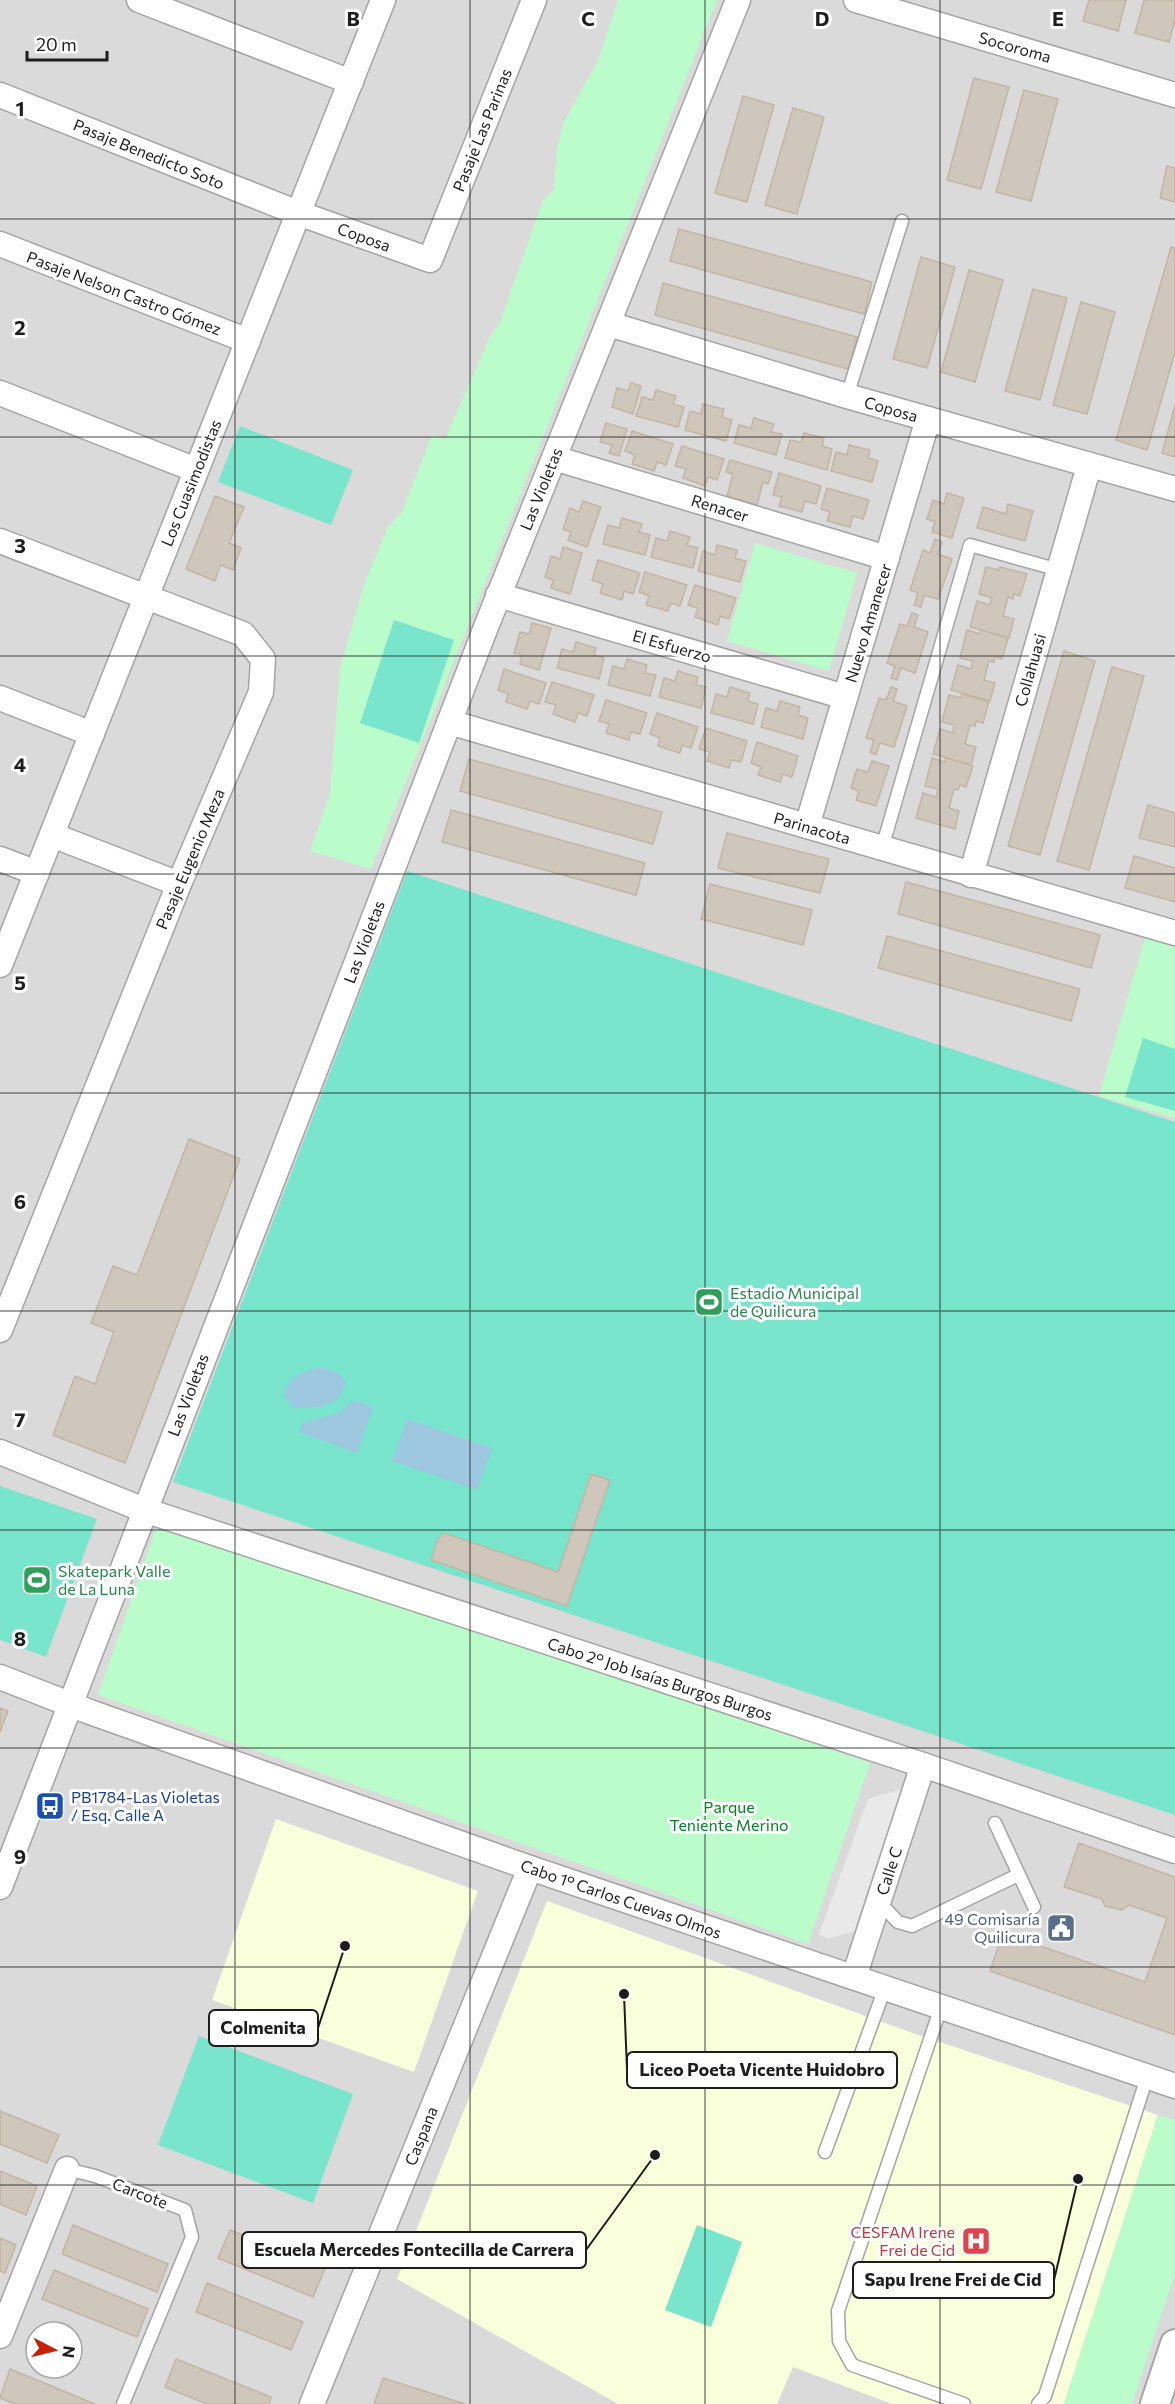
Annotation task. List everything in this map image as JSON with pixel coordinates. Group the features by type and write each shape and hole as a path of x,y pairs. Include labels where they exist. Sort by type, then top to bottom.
{"street":[{"path":"139,0 351,82"},
{"name":"Los Cuasimodistas","path":"0,965 383,0"},
{"name":"Pasaje Las Parinas","path":"430,260 534,0"},
{"name":"Las Violetas","path":"0,1887 498,595 738,0"},
{"name":"Socoroma","path":"856,0 1175,95"},
{"name":"Pasaje Benedicto Soto","path":"0,95 298,213"},
{"name":"Coposa","path":"298,213 430,260"},
{"name":"Pasaje Nelson Castro Gómez","path":"0,244 248,341"},
{"name":"Coposa","path":"609,324 848,396 1175,489"},
{"path":"0,393 196,470"},
{"name":"Nuevo Amanecer","path":"807,826 928,419"},
{"name":"Renacer","path":"554,458 887,558"},
{"name":"Collahuasi","path":"971,875 1089,466"},
{"name":"Pasaje Eugenio Meza","path":"0,541 243,634 263,659 261,692 179,884 0,1330"},
{"name":"El Esfuerzo","path":"498,595 846,697"},
{"path":"0,698 92,734"},
{"name":"Parinacota","path":"449,722 1175,933"},
{"path":"52,835 179,884"},
{"path":"0,859 37,873"},
{"name":"Cabo 2° Job Isaías Burgos Burgos","path":"0,1452 144,1510 923,1765 1175,1851"},
{"name":"Cabo 1° Carlos Cuevas Olmos","path":"0,1677 530,1868 1175,2086"},
{"name":"Calle C","path":"854,1977 923,1765"},
{"name":"Caspana","path":"312,2404 530,1868"},
{"name":"Carcote","path":"0,2336 67,2169"},
{"path":"1155,2404 1175,2344"}],"lane":[{"path":"848,396 902,221"},
{"path":"882,848 970,545 1059,570"},
{"path":"995,1823 1034,1907"},
{"path":"879,1902 898,1922 912,1926 1018,1875"},
{"path":"825,2152 885,1988"},
{"path":"941,2007 838,2311 839,2341 852,2366 964,2404"},
{"path":"1038,2404 1045,2396 1147,2077"},
{"name":"Carcote","path":"67,2169 95,2176 185,2210 192,2236 123,2404"}],"shaded area":[{"path":"0,0 1175,0 1175,2404 0,2404"},
{"path":"901,1789 854,1931 828,1939 819,1934 868,1799"},
{"path":"276,1819 478,1891 414,2072 212,2000"},
{"path":"547,1901 907,2031 1158,2115 1064,2404 892,2404 793,2367 777,2404 618,2404 397,2279"}],"green space":[{"path":"618,0 717,0 371,869 310,851 330,794 340,670 363,587 388,527 402,512 432,435 445,439 489,339 501,320 543,200 554,189 557,150 563,123 598,61"},
{"path":"240,426 353,470 331,525 218,482"},
{"path":"755,543 857,573 829,671 727,641"},
{"path":"394,620 454,640 419,743 360,723"},
{"name":"Estadio Municipal de Quilicura","path":"407,871 1175,1122 1175,1815 173,1482"},
{"path":"1145,937 1175,946 1175,1118 1099,1096"},
{"path":"1143,1038 1175,1049 1175,1111 1125,1097"},
{"name":"Skatepark Valle de La Luna","path":"0,1486 97,1519 46,1657 0,1640"},
{"name":"Parque Teniente Merino","path":"158,1523 870,1763 808,1944 98,1695"},
{"path":"199,2036 353,2094 313,2203 158,2145"},
{"path":"1158,2115 1175,2120 1175,2273 1132,2404 1064,2404"},
{"path":"697,2225 742,2242 711,2327 665,2310"}],"water":[{"path":"319,1368 335,1371 341,1375 345,1382 339,1397 333,1402 318,1407 293,1407 284,1396 288,1384 301,1373"},
{"path":"354,1400 373,1407 357,1453 299,1432 302,1423 339,1413"},
{"path":"407,1419 492,1448 477,1490 392,1461"}],"building":[{"path":"1089,0 1126,0 1118,31 1083,21"},
{"path":"1144,0 1175,0 1175,20 1169,42 1135,33"},
{"path":"974,78 1009,87 981,189 947,180"},
{"path":"1024,90 1058,99 1031,201 996,192"},
{"path":"743,96 774,105 747,202 715,193"},
{"path":"793,108 824,117 797,214 765,205"},
{"path":"1167,166 1175,168 1175,202 1160,198"},
{"path":"679,229 872,282 864,314 670,261"},
{"path":"1171,247 1175,248 1175,352 1147,450 1116,440"},
{"path":"921,257 955,267 927,368 893,359"},
{"path":"969,270 1003,280 975,382 941,372"},
{"path":"663,283 857,337 848,369 655,315"},
{"path":"1033,289 1067,298 1040,400 1005,391"},
{"path":"1081,302 1115,312 1087,414 1053,405"},
{"path":"631,383 641,386 633,414 612,407 617,388 628,391"},
{"path":"656,390 676,396 673,404 684,407 678,427 636,416 642,397 653,400"},
{"path":"703,404 724,409 722,417 732,420 726,441 685,430 690,411 701,414"},
{"path":"1175,405 1175,457 1162,453"},
{"path":"754,418 774,424 771,432 782,434 776,455 734,443 739,425 751,428"},
{"path":"606,423 627,429 619,456 609,453 612,445 600,442"},
{"path":"632,431 673,444 666,465 657,462 654,471 632,464 635,455 625,451"},
{"path":"804,433 824,438 822,446 832,449 827,470 785,458 790,440 801,442"},
{"path":"849,445 870,450 868,458 878,461 872,482 831,471 836,452 847,455"},
{"path":"682,446 724,459 717,480 708,477 705,486 683,478 686,469 675,466"},
{"path":"730,460 772,472 768,484 763,482 757,505 727,496 733,474 726,472"},
{"path":"779,473 821,486 816,504 805,501 802,512 779,506 782,497 773,495"},
{"path":"827,488 869,500 863,519 853,516 850,527 827,521 830,512 821,509"},
{"path":"947,493 964,498 952,538 932,532 935,522 927,519 933,500 944,504"},
{"path":"215,496 244,507 229,543 241,548 233,570 220,565 215,581 186,569"},
{"path":"583,501 601,507 587,547 568,540 571,532 563,529 570,508 579,512"},
{"path":"1008,504 1033,511 1025,541 977,528 983,507 1006,514"},
{"path":"622,518 642,524 639,532 650,535 645,555 603,544 608,525 619,528"},
{"path":"670,531 690,537 687,545 698,548 693,568 651,557 656,538 667,541"},
{"path":"935,539 942,542 938,554 952,559 938,599 924,595 921,607 914,605 918,593 910,590 923,550 930,553"},
{"path":"717,545 737,550 735,558 746,561 740,582 698,571 703,551 715,555"},
{"path":"563,547 582,553 570,594 551,588 553,580 545,577 551,556 560,559"},
{"path":"598,560 640,573 633,594 624,591 622,600 600,593 603,584 592,580"},
{"path":"986,567 999,570 1000,567 1027,574 1020,596 1014,594 1013,599 1008,597 1003,616 1014,619 1009,638 970,627 977,601 990,605 992,598 979,594"},
{"path":"645,572 687,585 680,606 671,603 668,611 646,605 649,596 639,592"},
{"path":"695,585 736,598 729,619 720,616 718,625 695,617 698,608 688,605"},
{"path":"912,613 918,615 914,627 928,632 915,673 901,668 897,680 891,678 895,666 887,663 900,624 907,626"},
{"path":"532,623 551,628 539,670 520,664 522,655 514,653 520,632 529,634"},
{"path":"967,630 980,634 981,630 1008,638 1002,659 995,657 994,662 989,661 984,680 995,683 990,701 951,690 958,665 971,669 973,661 960,658"},
{"path":"576,642 596,648 594,655 604,658 599,679 557,668 562,649 573,652"},
{"path":"1064,651 1095,661 1040,855 1008,846"},
{"path":"627,659 647,665 645,673 656,675 650,696 608,685 613,666 624,669"},
{"path":"1112,667 1144,676 1089,870 1057,861"},
{"path":"504,669 546,683 539,704 530,701 527,709 506,702 508,694 498,690"},
{"path":"678,671 698,677 696,685 706,687 701,708 659,697 664,678 675,681"},
{"path":"552,682 594,695 587,716 578,713 575,722 553,714 556,705 545,702"},
{"path":"730,687 750,693 748,701 758,704 753,724 711,713 716,694 727,697"},
{"path":"891,687 897,689 893,701 907,706 894,747 880,743 876,755 870,752 874,740 866,738 879,698 886,700"},
{"path":"962,694 989,702 983,723 976,721 975,726 970,725 965,744 976,747 971,765 933,754 940,729 953,733 954,725 942,722 949,695 961,698"},
{"path":"606,700 647,713 640,734 631,732 629,740 606,733 609,724 599,721"},
{"path":"780,701 800,707 798,715 808,718 803,739 761,727 766,708 777,711"},
{"path":"657,713 698,727 691,748 682,745 680,753 658,746 660,738 650,734"},
{"path":"706,728 747,741 741,762 731,760 729,768 707,761 710,752 699,749"},
{"path":"757,742 798,756 792,777 783,774 780,782 758,775 761,767 751,763"},
{"path":"932,758 945,762 946,758 973,766 966,787 960,785 958,790 954,789 949,808 959,811 955,829 916,818 923,793 936,797 938,789 925,786"},
{"path":"469,759 662,812 653,844 460,791"},
{"path":"872,761 889,766 876,806 856,800 859,791 851,788 857,769 868,772"},
{"path":"1148,805 1175,813 1175,847 1139,838"},
{"path":"451,810 645,863 636,895 442,842"},
{"path":"727,833 829,859 820,893 718,868"},
{"path":"1134,856 1175,868 1175,902 1125,888"},
{"path":"906,882 1100,935 1091,968 898,914"},
{"path":"710,884 812,910 803,945 701,919"},
{"path":"887,936 1080,989 1071,1021 878,968"},
{"path":"189,1139 240,1159 125,1463 53,1435 75,1376 95,1384 114,1332 91,1323 113,1266 137,1275"},
{"path":"591,1474 610,1480 567,1606 431,1560 438,1539 444,1533 558,1572"},
{"path":"0,1708 8,1711 0,1732"},
{"path":"1079,1843 1175,1877 1175,2035 990,1971 1003,1933 1145,1982 1167,1918 1129,1905 1122,1910 1105,1906 1102,1899 1064,1887"},
{"path":"0,2111 59,2135 47,2163 0,2144"},
{"path":"0,2171 37,2186 26,2215 0,2204"},
{"path":"73,2225 168,2264 157,2292 62,2254"},
{"path":"230,2230 325,2269 313,2297 218,2258"},
{"path":"0,2238 16,2245 5,2273 0,2271"},
{"path":"54,2270 148,2309 137,2337 42,2299"},
{"path":"207,2283 303,2322 291,2350 196,2312"},
{"path":"176,2359 271,2397 269,2404 207,2404 165,2387"},
{"path":"10,2369 24,2375 24,2380 37,2380 95,2404 14,2404 0,2398"},
{"path":"383,2378 465,2404 374,2404"}],"place":[{"name":"Estadio Municipal de Quilicura","path":"709,1302"},
{"name":"Skatepark Valle de La Luna","path":"37,1580"},
{"name":"PB1784-Las Violetas / Esq. Calle A","path":"50,1806"},
{"name":"49 Comisaría Quilicura","path":"1061,1928"},
{"name":"Colmenita","path":"345,1946"},
{"name":"Liceo Poeta Vicente Huidobro","path":"624,1994"},
{"name":"Escuela Mercedes Fontecilla de Carrera","path":"655,2155"},
{"name":"Sapu Irene Frei de Cid","path":"1078,2179"},
{"name":"CESFAM Irene Frei de Cid","path":"976,2241"}]}
